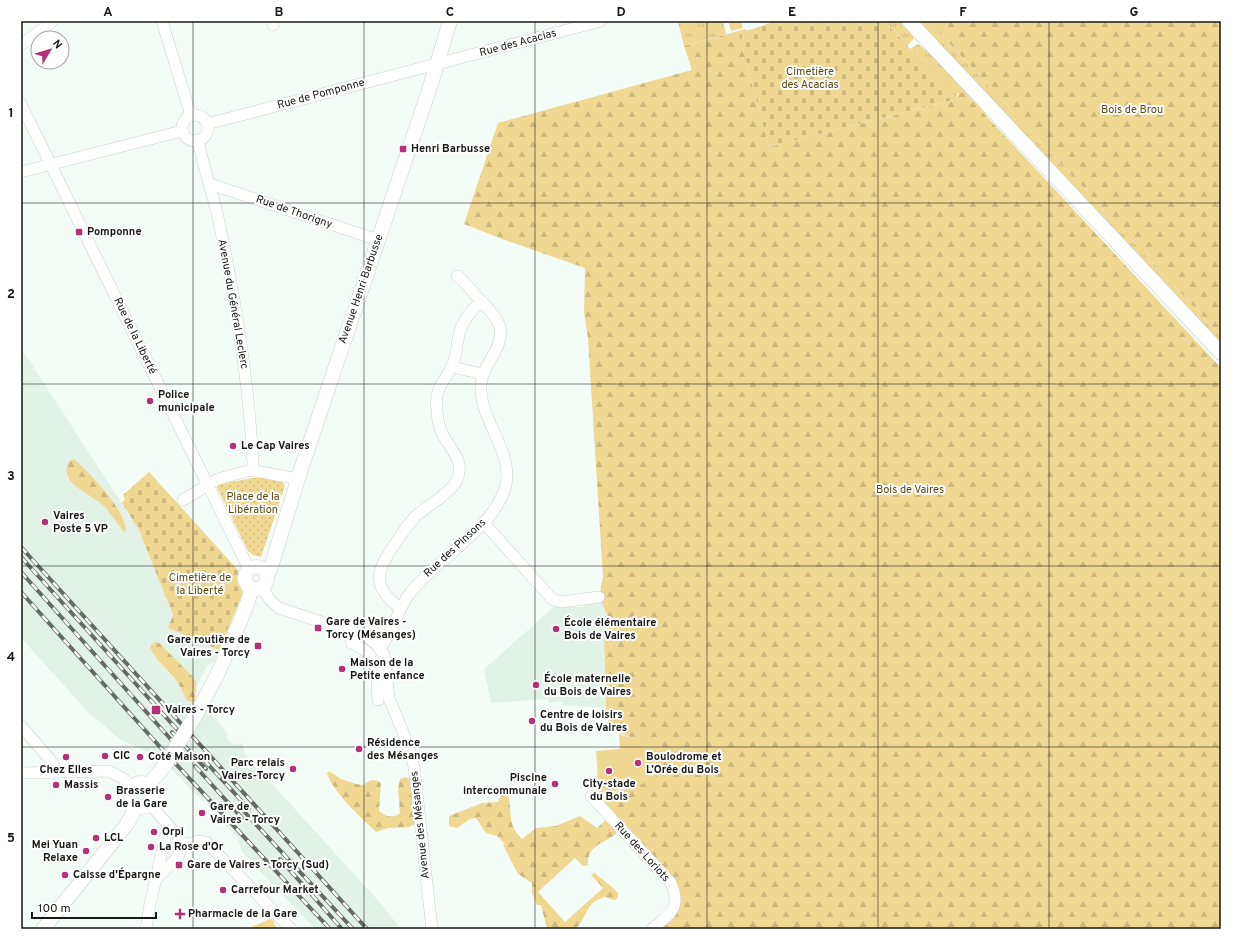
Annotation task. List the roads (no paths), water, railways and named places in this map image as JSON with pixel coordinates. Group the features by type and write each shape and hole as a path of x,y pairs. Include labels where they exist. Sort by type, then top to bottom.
{"main road":[{"name":"Avenue Henri Barbusse","path":"258,577 273,556 430,87 450,21"},
{"path":"909,21 1221,353"},
{"path":"148,786 165,765 198,711 219,671 258,577"},
{"path":"43,929 152,794 148,786 140,783 132,787 129,792 130,799 143,805"}],"street":[{"path":"21,45 53,21"},
{"path":"162,21 191,116"},
{"name":"Rue des Acacias","path":"436,65 601,21"},
{"name":"Rue de Pomponne","path":"207,124 436,65"},
{"name":"Rue de la Liberté","path":"21,104 208,484 258,577"},
{"path":"191,116 202,118 207,124 206,133 198,140 189,139 182,131 185,120 191,116"},
{"path":"21,172 182,131"},
{"name":"Avenue du Général Leclerc","path":"198,140 210,184 241,341 253,458 251,470"},
{"name":"Rue de Thorigny","path":"210,184 378,240"},
{"name":"Rue des Pinsons","path":"380,648 388,639 400,608 422,579 484,523 500,501 505,489 507,477 504,460 482,402 481,383 483,374 499,348 501,333 496,317 473,294 466,281 457,276"},
{"path":"400,608 387,598 383,591 379,576 382,563 405,529 416,516 456,482 459,473 458,459 441,431 437,410 437,395 456,357 460,330 481,301"},
{"path":"452,367 483,374"},
{"path":"183,500 208,484 251,470 298,479"},
{"path":"484,523 552,599 561,602 600,597"},
{"path":"258,577 270,600 279,608 353,638 367,650 375,661 378,700"},
{"path":"353,638 367,637 380,648"},
{"name":"Avenue des Mésanges","path":"380,648 386,661 389,698 407,742 414,766 418,791 432,929"},
{"path":"21,726 53,762 54,772"},
{"path":"21,773 110,771 124,779 132,787"},
{"name":"Rue des Loriots","path":"591,796 671,884 676,895 676,905 671,913 652,929"},
{"path":"143,805 168,825 183,844"},
{"path":"146,929 150,904 168,825"},
{"path":"183,844 202,841 208,844 291,929"},
{"path":"157,878 178,857 183,844"}],"railway":[{"path":"21,547 367,929"},
{"path":"21,557 182,735"},
{"path":"21,572 175,744"},
{"path":"21,592 161,748 330,929"},
{"path":"172,732 206,769"},
{"path":"204,760 249,809"},
{"path":"195,766 242,818"},
{"path":"239,806 353,929"},
{"path":"280,859 342,929"}],"place":[{"name":"Henri Barbusse","path":"403,149"},
{"name":"Pomponne","path":"79,232"},
{"name":"Police municipale","path":"150,401"},
{"name":"Le Cap Vaires","path":"233,446"},
{"name":"Vaires Poste 5 VP","path":"45,522"},
{"name":"Gare de Vaires - Torcy (Mésanges)","path":"318,628"},
{"name":"École élémentaire Bois de Vaires","path":"556,629"},
{"name":"Gare routière de Vaires - Torcy","path":"258,646"},
{"name":"Maison de la Petite enfance","path":"342,669"},
{"name":"École maternelle du Bois de Vaires","path":"536,685"},
{"name":"Vaires - Torcy","path":"156,710"},
{"name":"Centre de loisirs du Bois de Vaires","path":"532,721"},
{"name":"Résidence des Mésanges","path":"359,749"},
{"name":"CIC","path":"105,756"},
{"name":"Chez Elles","path":"66,757"},
{"name":"Coté Maison","path":"140,757"},
{"name":"Boulodrome et L’Orée du Bois","path":"638,763"},
{"name":"Parc relais Vaires-Torcy","path":"293,769"},
{"name":"City-stade du Bois","path":"609,771"},
{"name":"Piscine intercommunale","path":"555,784"},
{"name":"Massis","path":"56,785"},
{"name":"Brasserie de la Gare","path":"108,797"},
{"name":"Gare de Vaires - Torcy","path":"202,813"},
{"name":"Orpi","path":"154,832"},
{"name":"LCL","path":"96,838"},
{"name":"La Rose d'Or","path":"151,847"},
{"name":"Mei Yuan Relaxe","path":"86,851"},
{"name":"Gare de Vaires - Torcy (Sud)","path":"179,865"},
{"name":"Caisse d'Épargne","path":"65,875"},
{"name":"Carrefour Market","path":"223,890"},
{"name":"Pharmacie de la Gare","path":"180,914"}],"park label":[{"name":"Cimetière des Acacias","path":"810,78"},
{"name":"Bois de Brou","path":"1132,110"},
{"name":"Bois de Vaires","path":"910,490"},
{"name":"Place de la Libération","path":"253,503"},
{"name":"Cimetière de la Liberté","path":"200,584"}]}
